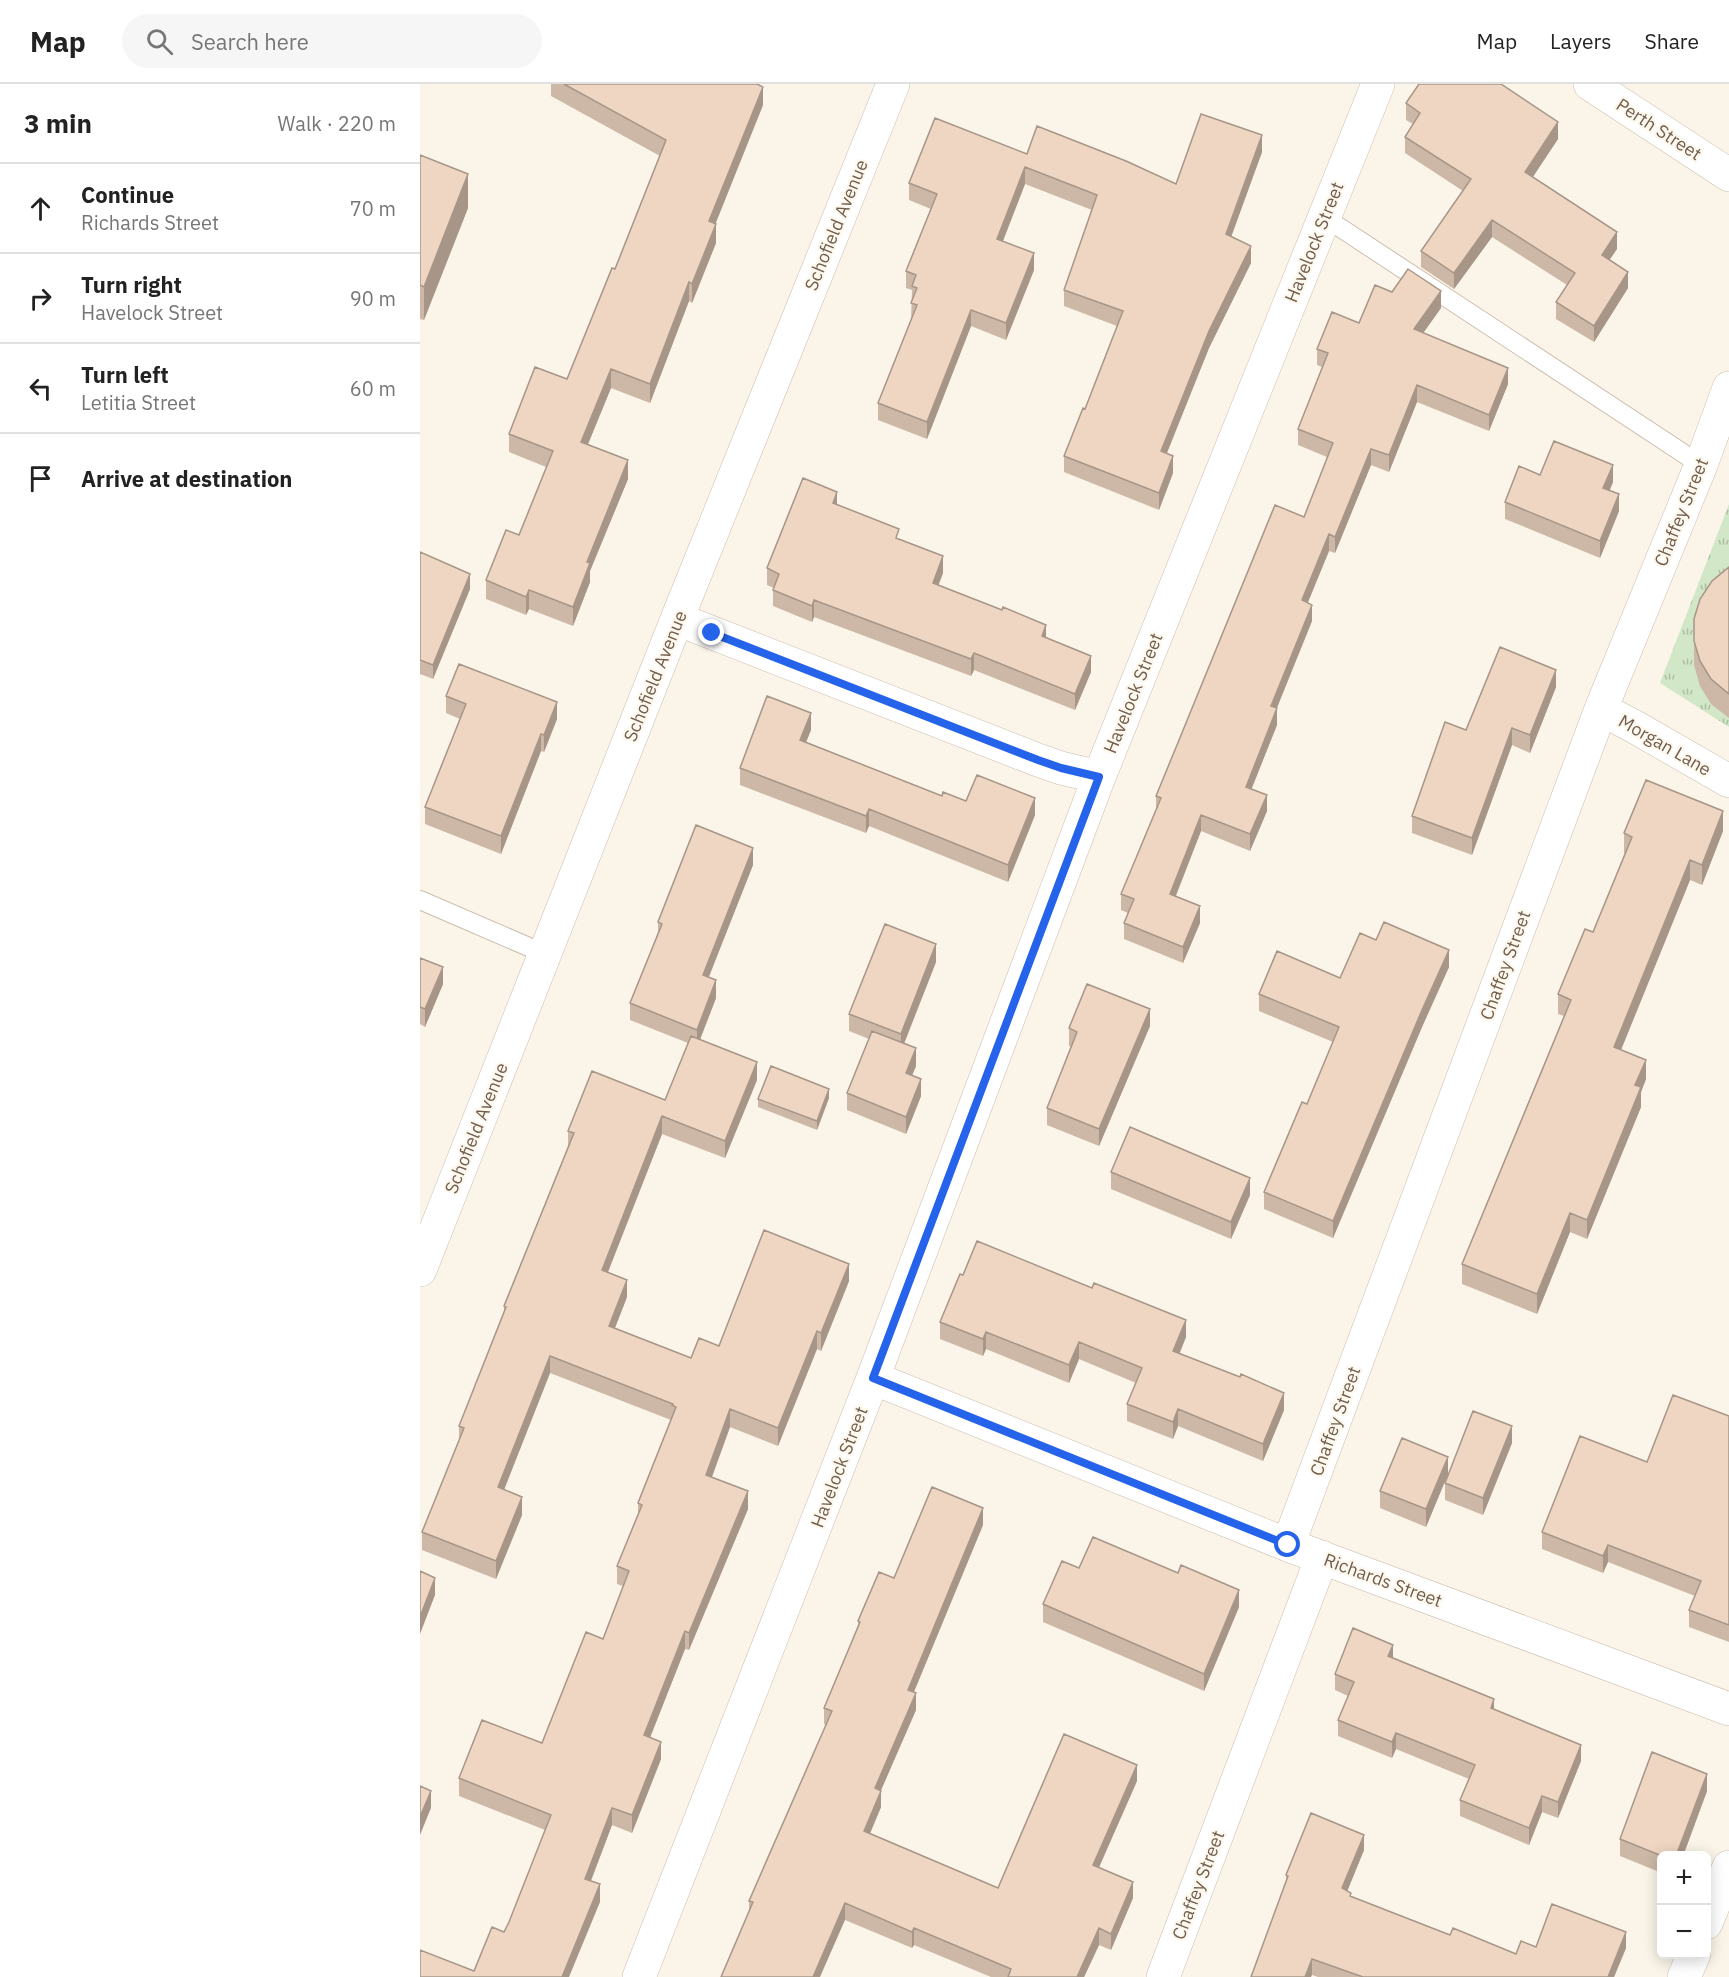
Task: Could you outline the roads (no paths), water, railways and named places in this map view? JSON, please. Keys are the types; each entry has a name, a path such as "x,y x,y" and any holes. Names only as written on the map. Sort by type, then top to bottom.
{"street":[{"name":"Schofield Avenue","path":"420,1270 893,84"},
{"name":"Havelock Street","path":"639,1977 873,1378 1099,777 1378,84"},
{"name":"Perth Street","path":"1590,84 1729,175"},
{"name":"Chaffey Street","path":"1288,1545 1601,709 1701,465 1729,388"},
{"path":"678,619 1038,760 1099,777"},
{"name":"Morgan Lane","path":"1601,709 1729,782"},
{"name":"Richards Street","path":"873,1378 1288,1545 1729,1709"},
{"name":"Chaffey Street","path":"1163,1977 1322,1557"},
{"path":"1711,1913 1729,1867"},
{"path":"1684,1977 1692,1959"}],"lane":[{"path":"1324,217 1701,465"},
{"path":"420,900 545,954"}]}
